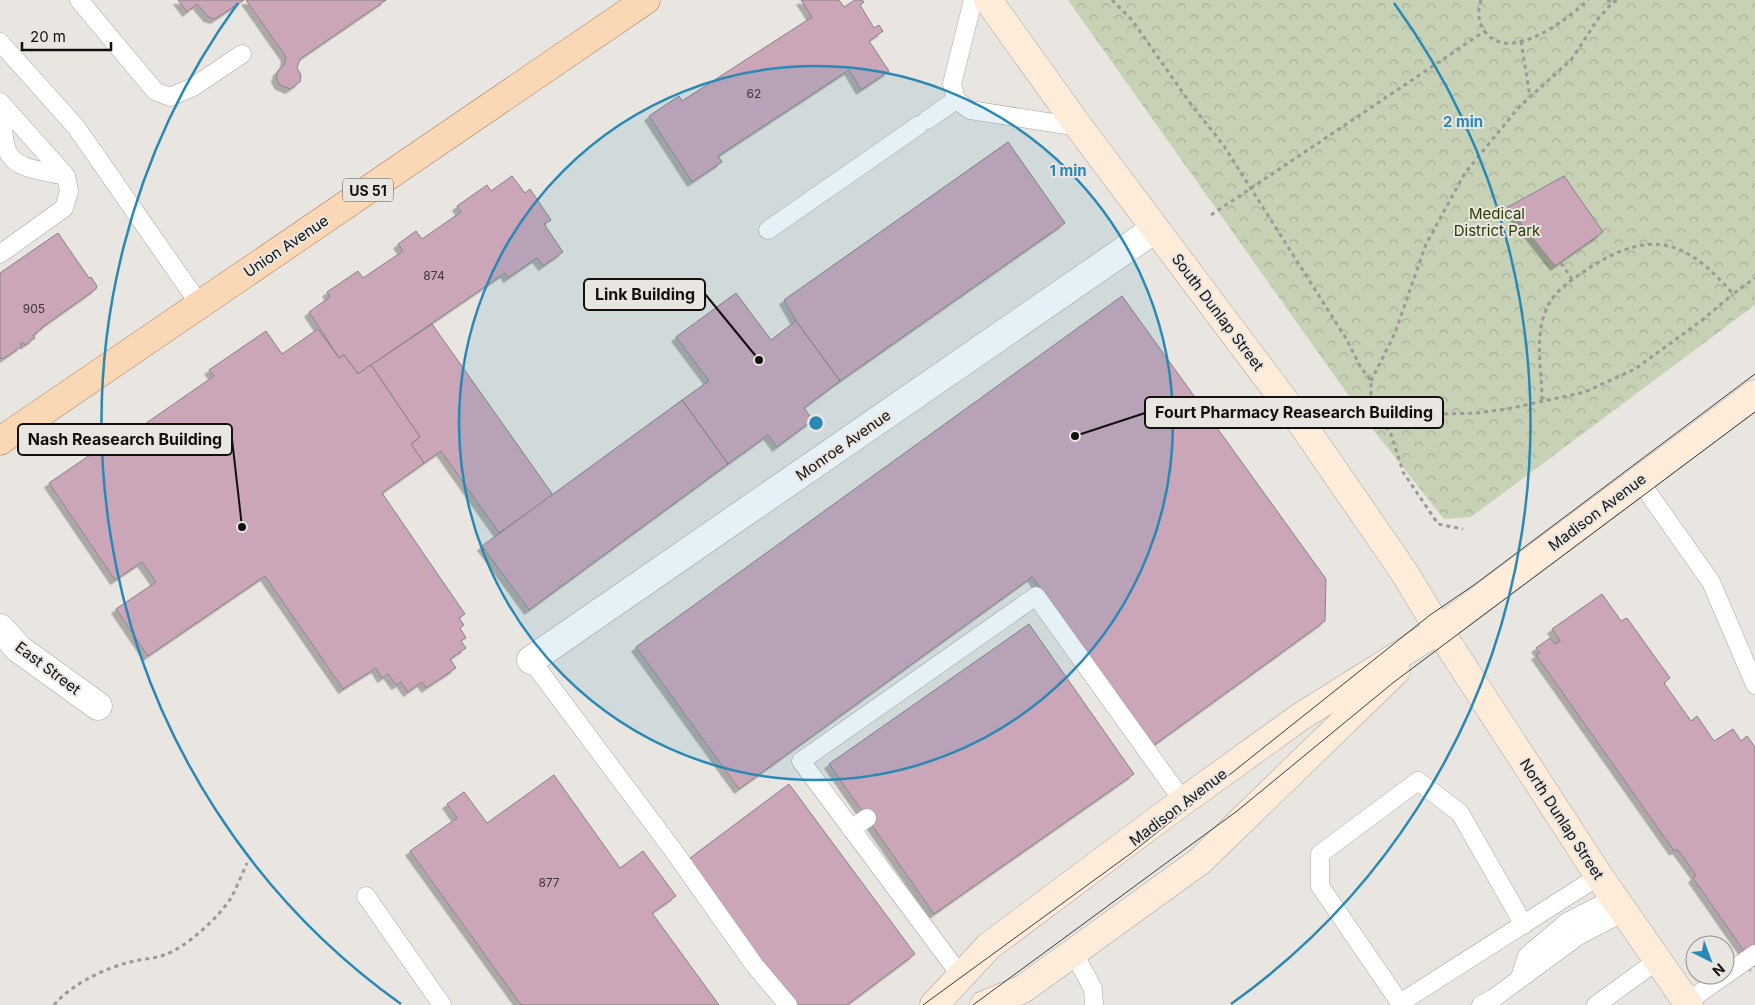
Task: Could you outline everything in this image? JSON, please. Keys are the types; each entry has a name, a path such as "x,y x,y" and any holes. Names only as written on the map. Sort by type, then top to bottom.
{"main road":[{"name":"Union Avenue","path":"0,441 646,0"}],"street":[{"name":"South Dunlap Street","path":"988,0 1079,127 1302,424 1404,572 1439,630"},
{"name":"Monroe Avenue","path":"531,660 1155,229"},
{"name":"Madison Avenue","path":"934,1005 989,946 1183,801 1300,717 1439,630 1755,394"},
{"name":"East Street","path":"0,628 19,649 98,706"},
{"name":"Madison Avenue","path":"984,1005 1023,989 1200,861 1439,630"},
{"name":"North Dunlap Street","path":"1439,630 1612,895 1688,1004"}],"lane":[{"path":"79,0 155,91 170,97 194,87 242,54"},
{"path":"973,0 952,84 956,100 970,110 1079,127"},
{"path":"0,42 76,128 200,305"},
{"path":"768,230 956,100"},
{"path":"0,254 64,208 69,191 66,176 2,104"},
{"path":"2,104 2,135 6,149 14,161 25,169 66,176"},
{"path":"1639,480 1711,582 1755,685"},
{"path":"962,976 801,761 1036,596 1183,801"},
{"path":"531,660 673,850 755,966 788,1005"},
{"path":"1524,925 1460,814 1418,782 1320,854 1320,886 1400,1004 1486,947 1524,925 1612,895"},
{"path":"851,829 867,818"},
{"path":"1481,1005 1578,936 1612,895"},
{"path":"366,896 442,1005"},
{"path":"1074,953 1093,989 1094,1005"},
{"path":"1688,1004 1755,954"},
{"path":"1596,1005 1658,960"}],"path":[{"path":"1112,0 1132,20 1190,103 1224,146 1371,381"},
{"path":"1480,0 1478,18 1484,31 1497,41 1506,44 1521,41 1561,22 1588,0"},
{"path":"1607,0 1614,2"},
{"path":"1463,529 1438,524 1403,472 1390,434 1371,405 1371,381 1395,333 1426,244 1442,212 1465,174 1519,107 1571,60 1598,19 1614,2 1620,0"},
{"path":"1211,215 1484,31"},
{"path":"1521,41 1530,97"},
{"path":"1542,400 1541,327 1546,308 1559,290 1572,279 1625,248 1645,244 1664,245 1680,249 1696,258 1712,271 1733,294"},
{"path":"1562,264 1572,279"},
{"path":"1341,401 1442,414 1478,413 1512,408 1585,392 1634,369 1701,321 1755,278"},
{"path":"54,1005 61,997 84,981 129,962 164,955 178,949 220,911 231,898 247,863"}],"green space":[{"name":"Medical District Park","path":"1068,0 1755,0 1755,305 1471,517 1444,519 1371,427"}],"building":[{"path":"178,0 244,0 215,19 208,17 197,4 187,12"},
{"path":"246,0 386,0 300,59 297,68 301,75 300,82 290,89 280,85 276,78 278,71 284,65 286,57"},
{"path":"801,0 839,0 844,7 855,0 862,0 864,2 860,5 874,28 879,25 883,31 869,41 889,71 861,90 849,70 718,156 722,162 692,182 649,116 679,96 682,101 812,17"},
{"path":"1008,142 1065,223 840,381 796,321 784,300"},
{"path":"512,176 525,193 530,189 551,220 544,224 563,252 543,266 537,258 508,278 505,273 358,374 344,355 339,358 309,312 330,297 327,292 358,271 363,278 403,251 398,244 416,231 422,239 461,212 457,206 487,185 491,191"},
{"path":"1564,176 1603,232 1555,266 1508,207"},
{"path":"58,233 89,278 91,277 97,286 96,289 41,328 33,335 35,338 25,345 23,342 20,344 22,346 3,359 0,358 0,273"},
{"path":"736,293 771,340 796,321 840,381 804,408 813,420 777,447 768,435 728,464 682,400 709,381 676,337"},
{"path":"1122,296 1326,579 1325,621 1154,745 1032,577 739,789 636,647"},
{"path":"432,324 553,495 499,533 441,451 424,463 411,444 420,437 371,365"},
{"path":"318,329 339,358 344,355 358,374 371,365 420,437 411,444 424,463 382,493 465,614 459,618 464,625 460,628 466,638 461,641 466,648 450,659 456,668 426,688 422,682 408,692 401,682 396,685 388,674 382,678 376,668 343,689 265,576 148,656 116,609 156,582 142,562 115,580 49,483 103,446 106,451 214,376 209,370 266,331 282,354"},
{"path":"682,400 728,464 529,610 482,546"},
{"path":"1602,594 1621,621 1627,618 1670,678 1664,683 1691,721 1697,716 1714,741 1733,729 1741,741 1747,736 1755,747 1755,967 1735,938 1735,935 1733,935 1693,878 1696,875 1677,849 1674,851 1536,655 1540,653 1536,648 1550,638 1555,644 1560,641 1552,629"},
{"path":"1029,624 1134,774 934,914 829,764"},
{"path":"554,775 620,868 643,851 676,896 652,913 719,1005 521,1005 410,851 457,818 447,804 464,792 487,823"},
{"path":"789,784 915,954 847,1005 793,1005 686,861"}],"tram line":[{"path":"923,1005 1130,854 1430,615 1474,585 1755,374"},
{"path":"973,1005 1237,811 1394,682 1755,412"}],"place":[{"name":"Link Building","path":"759,360"},
{"name":"Fourt Pharmacy Reasearch Building","path":"1075,436"},
{"name":"Nash Reasearch Building","path":"242,527"}]}
